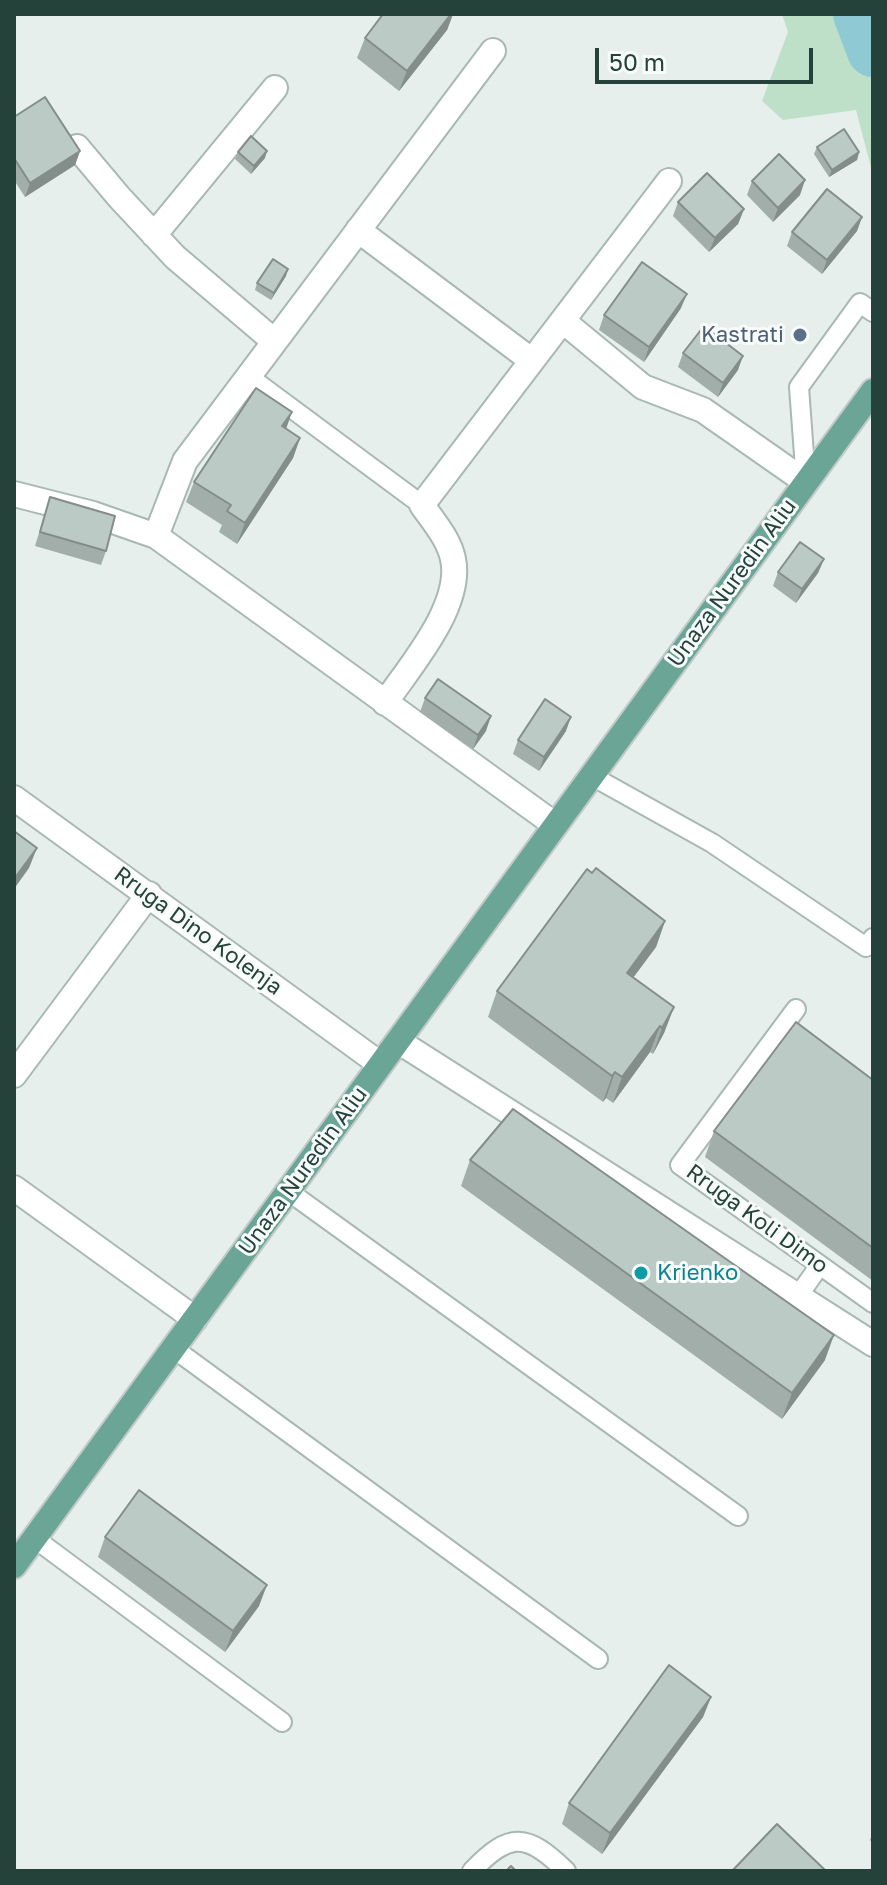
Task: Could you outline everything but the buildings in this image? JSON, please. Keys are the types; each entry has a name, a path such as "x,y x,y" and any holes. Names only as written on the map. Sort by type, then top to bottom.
{"main road":[{"name":"Unaza Nuredin Aliu","path":"14,1566 873,391"}],"street":[{"path":"156,536 185,461 493,51"},
{"path":"154,235 275,88"},
{"path":"77,147 175,257 274,341"},
{"path":"385,703 435,629 448,604 456,576 453,555 422,505 669,181"},
{"path":"358,230 531,360"},
{"path":"563,321 643,387 703,410 806,482"},
{"path":"14,494 93,514 156,536 554,824"},
{"name":"Rruga Dino Kolenja","path":"14,798 380,1064"},
{"path":"14,1075 149,894"},
{"name":"Rruga Koli Dimo","path":"398,1041 873,1344"},
{"path":"14,1188 195,1319"}],"lane":[{"path":"806,482 799,387 860,303 873,312"},
{"path":"248,376 422,505"},
{"path":"590,775 712,843 866,947 873,938"},
{"name":"Rruga Koli Dimo","path":"796,1009 680,1165 873,1303"},
{"path":"288,1191 738,1516"},
{"path":"798,1296 820,1265"},
{"path":"173,1348 598,1659"},
{"path":"34,1538 282,1722"},
{"path":"472,1871 501,1845 517,1840 536,1846 566,1871"}],"green space":[{"path":"782,14 873,14 873,175 856,110 783,120 762,101 788,32"}],"waterway":[{"path":"859,14 873,51"}],"place":[{"name":"Kastrati","path":"800,335"},
{"name":"Krienko","path":"641,1273"}]}
